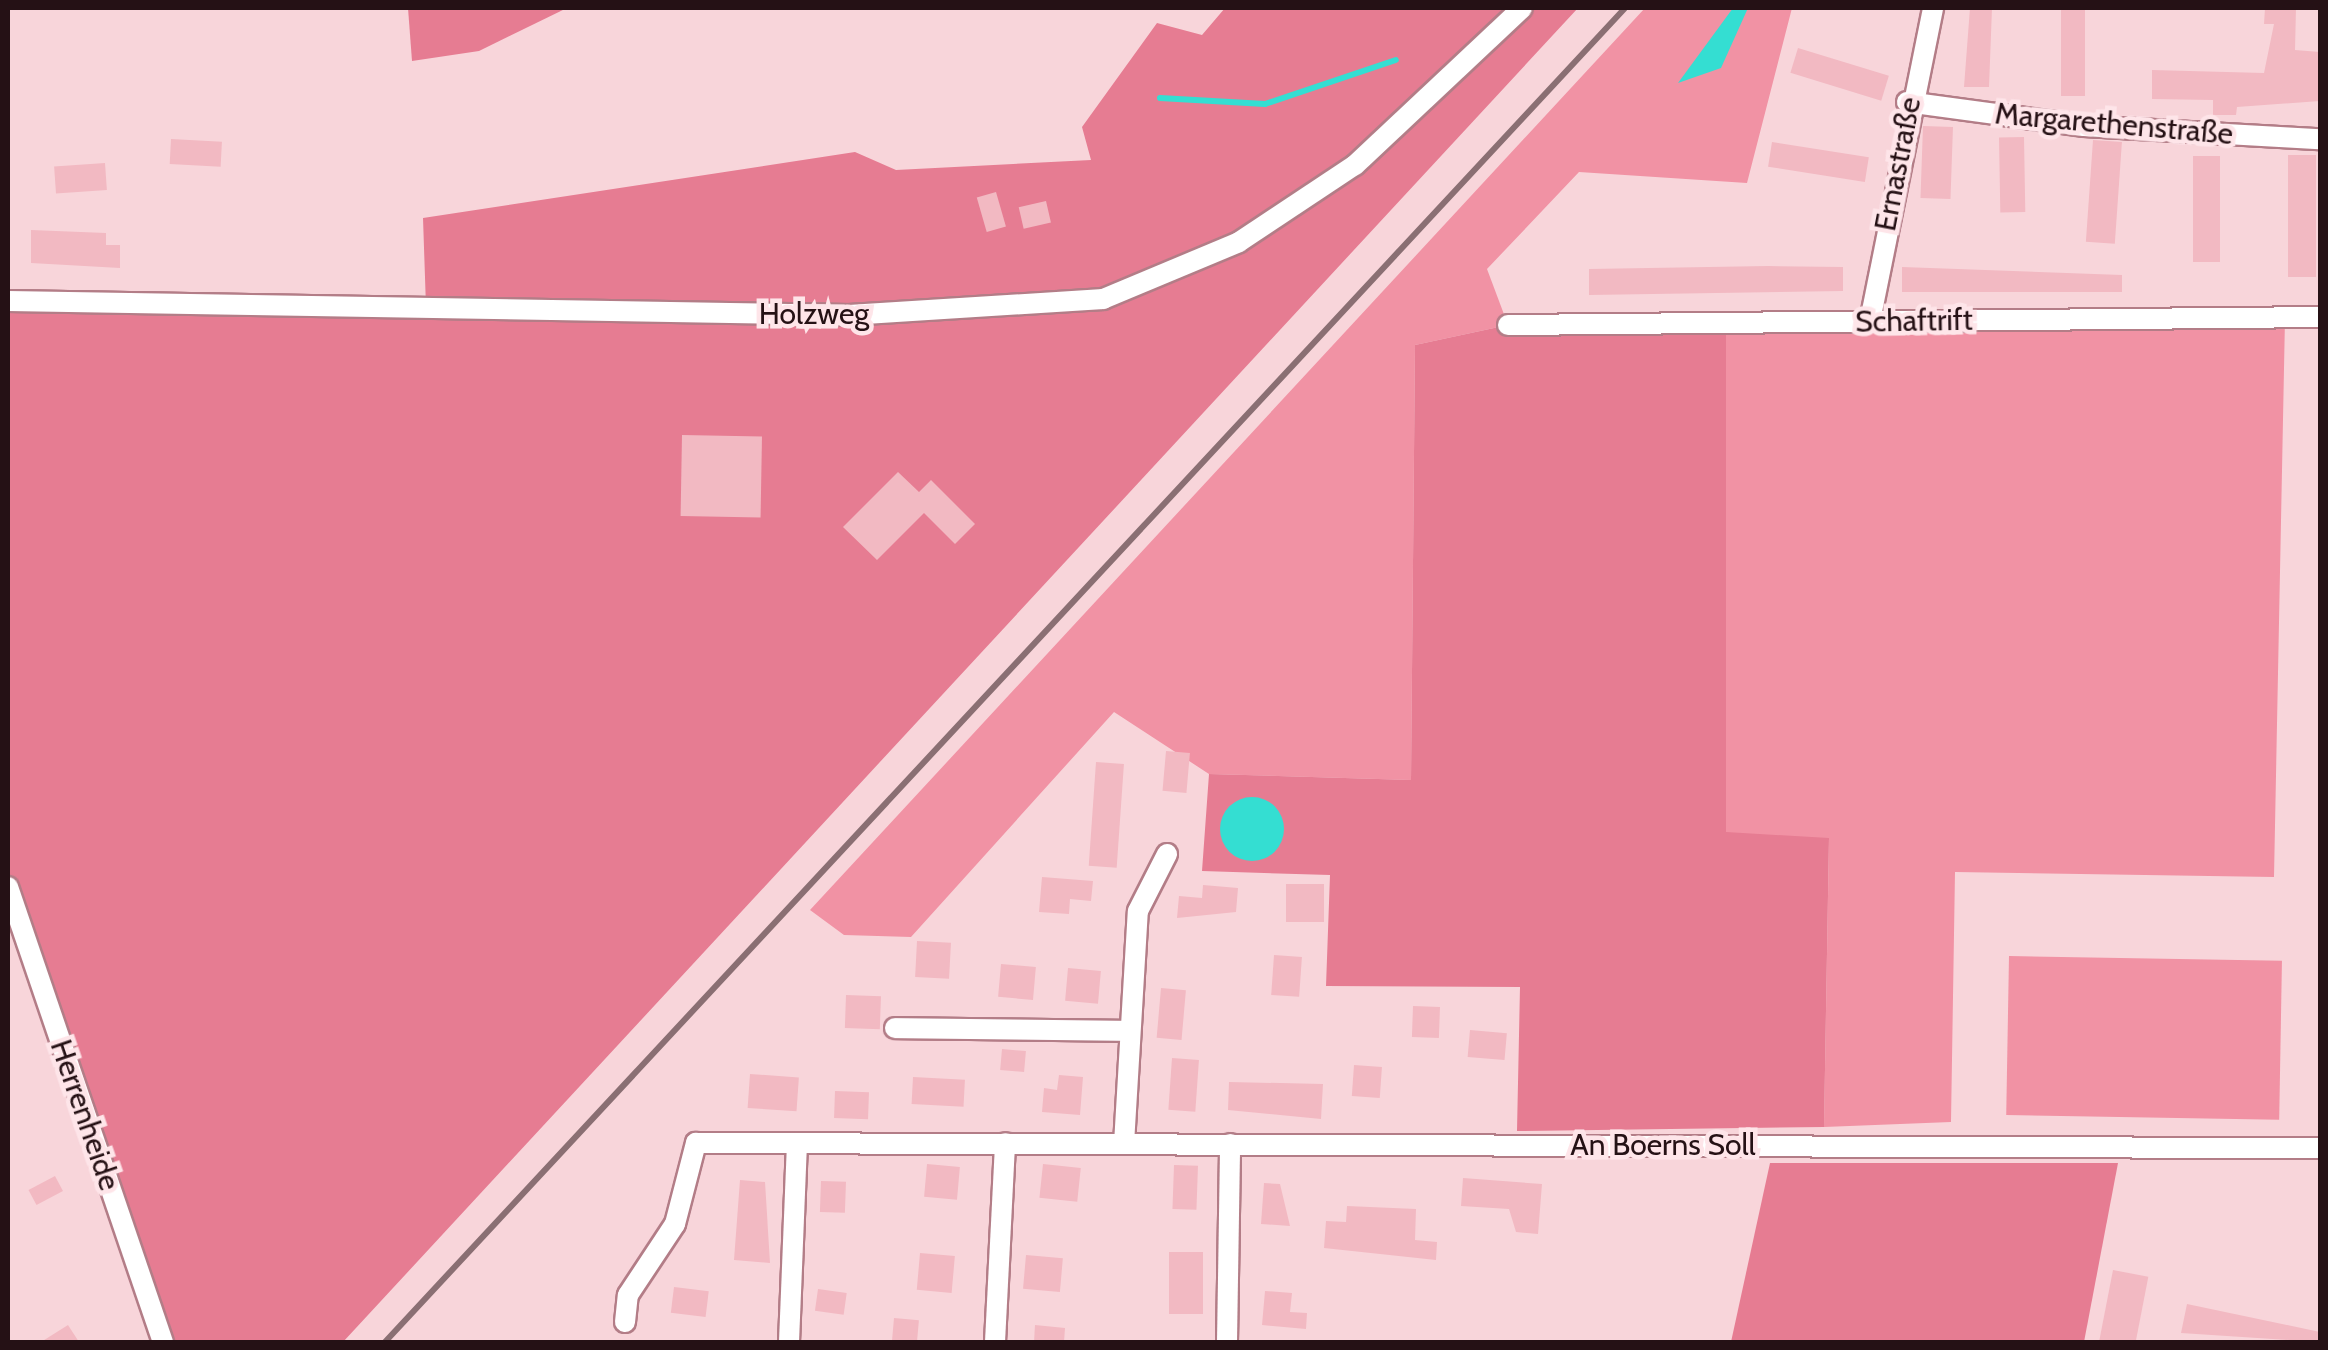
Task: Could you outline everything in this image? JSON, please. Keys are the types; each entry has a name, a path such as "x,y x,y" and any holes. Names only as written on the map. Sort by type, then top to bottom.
{"street":[{"name":"Holzweg","path":"8,301 850,315 1104,298 1239,242 1355,165 1522,8"},
{"name":"Ernastraße","path":"1870,321 1908,102 1933,8"},
{"name":"Margarethenstraße","path":"1908,102 2084,126 2320,140"},
{"name":"Schaftrift","path":"1508,324 2320,317"},
{"path":"1124,1144 1138,911 1168,854"},
{"name":"Herrenheide","path":"8,887 163,1342"},
{"path":"896,1028 1128,1031"},
{"name":"An Boerns Soll","path":"624,1322 628,1295 675,1224 696,1143 2320,1148"},
{"path":"789,1342 797,1143"},
{"path":"995,1342 1005,1143"},
{"path":"1227,1342 1230,1144"}],"shaded area":[{"path":"408,8 567,8 479,51 412,61"},
{"path":"1225,8 1578,8 343,1342 163,1342 8,887 8,301 426,307 423,218 855,152 896,170 1091,160 1082,127 1157,23 1202,35"},
{"path":"1645,8 1792,8 1747,183 1579,172 1487,269 1508,325 1415,345 1411,780 1209,774 1114,712 911,937 844,935 810,910"},
{"path":"2285,318 2274,877 1955,872 1951,1122 1824,1127 1829,839 1726,833 1726,323"},
{"path":"1726,323 1726,832 1829,838 1824,1127 1517,1131 1520,987 1326,986 1330,875 1202,871 1209,774 1411,780 1415,345 1508,325"},
{"path":"2009,956 2282,961 2279,1120 2006,1115"},
{"path":"1770,1163 2118,1163 2084,1342 1731,1342"}],"water":[{"path":"1733,8 1748,8 1721,68 1678,83"},
{"path":"1252,797 1275,806 1284,829 1275,852 1252,861 1229,852 1220,829 1229,806"}],"building":[{"path":"1970,8 1992,8 1989,87 1964,87"},
{"path":"2061,8 2085,8 2085,96 2061,96"},
{"path":"2265,8 2296,8 2295,50 2320,52 2320,101 2237,107 2236,115 2213,115 2213,100 2152,99 2152,70 2264,73 2274,24 2264,24"},
{"path":"1798,48 1889,76 1881,101 1790,73"},
{"path":"1923,126 1953,127 1950,199 1920,198"},
{"path":"1999,137 2024,137 2025,212 2000,212"},
{"path":"171,139 222,142 221,167 170,164"},
{"path":"2093,140 2122,142 2115,244 2086,242"},
{"path":"1772,142 1869,157 1865,182 1768,167"},
{"path":"2288,155 2316,155 2316,277 2288,277"},
{"path":"2193,156 2220,156 2220,262 2193,262"},
{"path":"105,163 107,190 56,193 54,167"},
{"path":"996,192 1006,227 987,232 977,198"},
{"path":"1046,201 1051,222 1024,229 1019,207"},
{"path":"31,230 106,233 106,245 120,245 120,268 31,263"},
{"path":"1843,267 1843,291 1589,295 1589,269"},
{"path":"1902,267 2122,275 2122,292 1902,292"},
{"path":"682,435 762,436 761,517 681,516"},
{"path":"898,472 919,492 931,480 975,524 955,544 924,513 877,560 843,527"},
{"path":"1166,751 1190,753 1186,793 1163,791"},
{"path":"1096,762 1124,764 1117,868 1089,866"},
{"path":"1042,877 1093,881 1091,901 1070,899 1069,914 1039,912"},
{"path":"1286,884 1324,884 1324,922 1286,922"},
{"path":"1203,885 1238,888 1236,912 1177,918 1179,896 1202,898"},
{"path":"917,941 951,943 949,979 915,977"},
{"path":"1274,955 1302,957 1299,997 1271,995"},
{"path":"1001,964 1036,967 1033,1000 998,997"},
{"path":"1068,968 1101,971 1098,1004 1065,1001"},
{"path":"1161,988 1186,990 1182,1040 1157,1038"},
{"path":"846,995 881,996 880,1029 845,1028"},
{"path":"1413,1006 1440,1007 1439,1038 1412,1037"},
{"path":"1470,1030 1507,1033 1505,1060 1468,1057"},
{"path":"1002,1049 1026,1051 1024,1072 1000,1070"},
{"path":"1172,1058 1199,1060 1195,1112 1168,1110"},
{"path":"1354,1065 1382,1067 1380,1098 1352,1096"},
{"path":"750,1074 799,1077 797,1111 748,1108"},
{"path":"1059,1075 1083,1077 1080,1115 1042,1112 1044,1088 1057,1090"},
{"path":"913,1077 965,1080 964,1107 912,1104"},
{"path":"1229,1082 1323,1084 1321,1119 1228,1110"},
{"path":"835,1091 869,1092 868,1119 834,1118"},
{"path":"927,1164 960,1167 957,1200 924,1197"},
{"path":"1043,1164 1081,1168 1077,1202 1039,1198"},
{"path":"1174,1165 1198,1166 1196,1210 1172,1209"},
{"path":"55,1176 63,1191 36,1205 29,1190"},
{"path":"1463,1178 1542,1184 1538,1234 1516,1232 1509,1209 1461,1206"},
{"path":"740,1180 765,1182 770,1263 734,1260"},
{"path":"821,1181 846,1182 845,1213 820,1212"},
{"path":"1264,1183 1280,1184 1290,1226 1261,1224"},
{"path":"1347,1206 1416,1209 1415,1240 1437,1242 1436,1260 1324,1248 1326,1221 1346,1222"},
{"path":"1169,1252 1203,1252 1203,1314 1169,1314"},
{"path":"920,1253 955,1256 952,1293 917,1290"},
{"path":"1026,1255 1063,1258 1060,1292 1023,1289"},
{"path":"2113,1270 2148,1277 2136,1342 2099,1342"},
{"path":"674,1287 709,1291 706,1317 671,1313"},
{"path":"818,1289 847,1293 844,1315 815,1311"},
{"path":"1265,1291 1292,1293 1290,1312 1307,1313 1306,1329 1262,1325"},
{"path":"2187,1304 2320,1332 2320,1342 2181,1333"},
{"path":"894,1318 919,1320 917,1342 892,1342"},
{"path":"68,1325 79,1342 41,1342"},
{"path":"1035,1325 1065,1328 1064,1342 1034,1342"}],"waterway":[{"path":"1160,98 1265,104 1396,60"}],"railway":[{"path":"385,1342 1625,8"}]}
